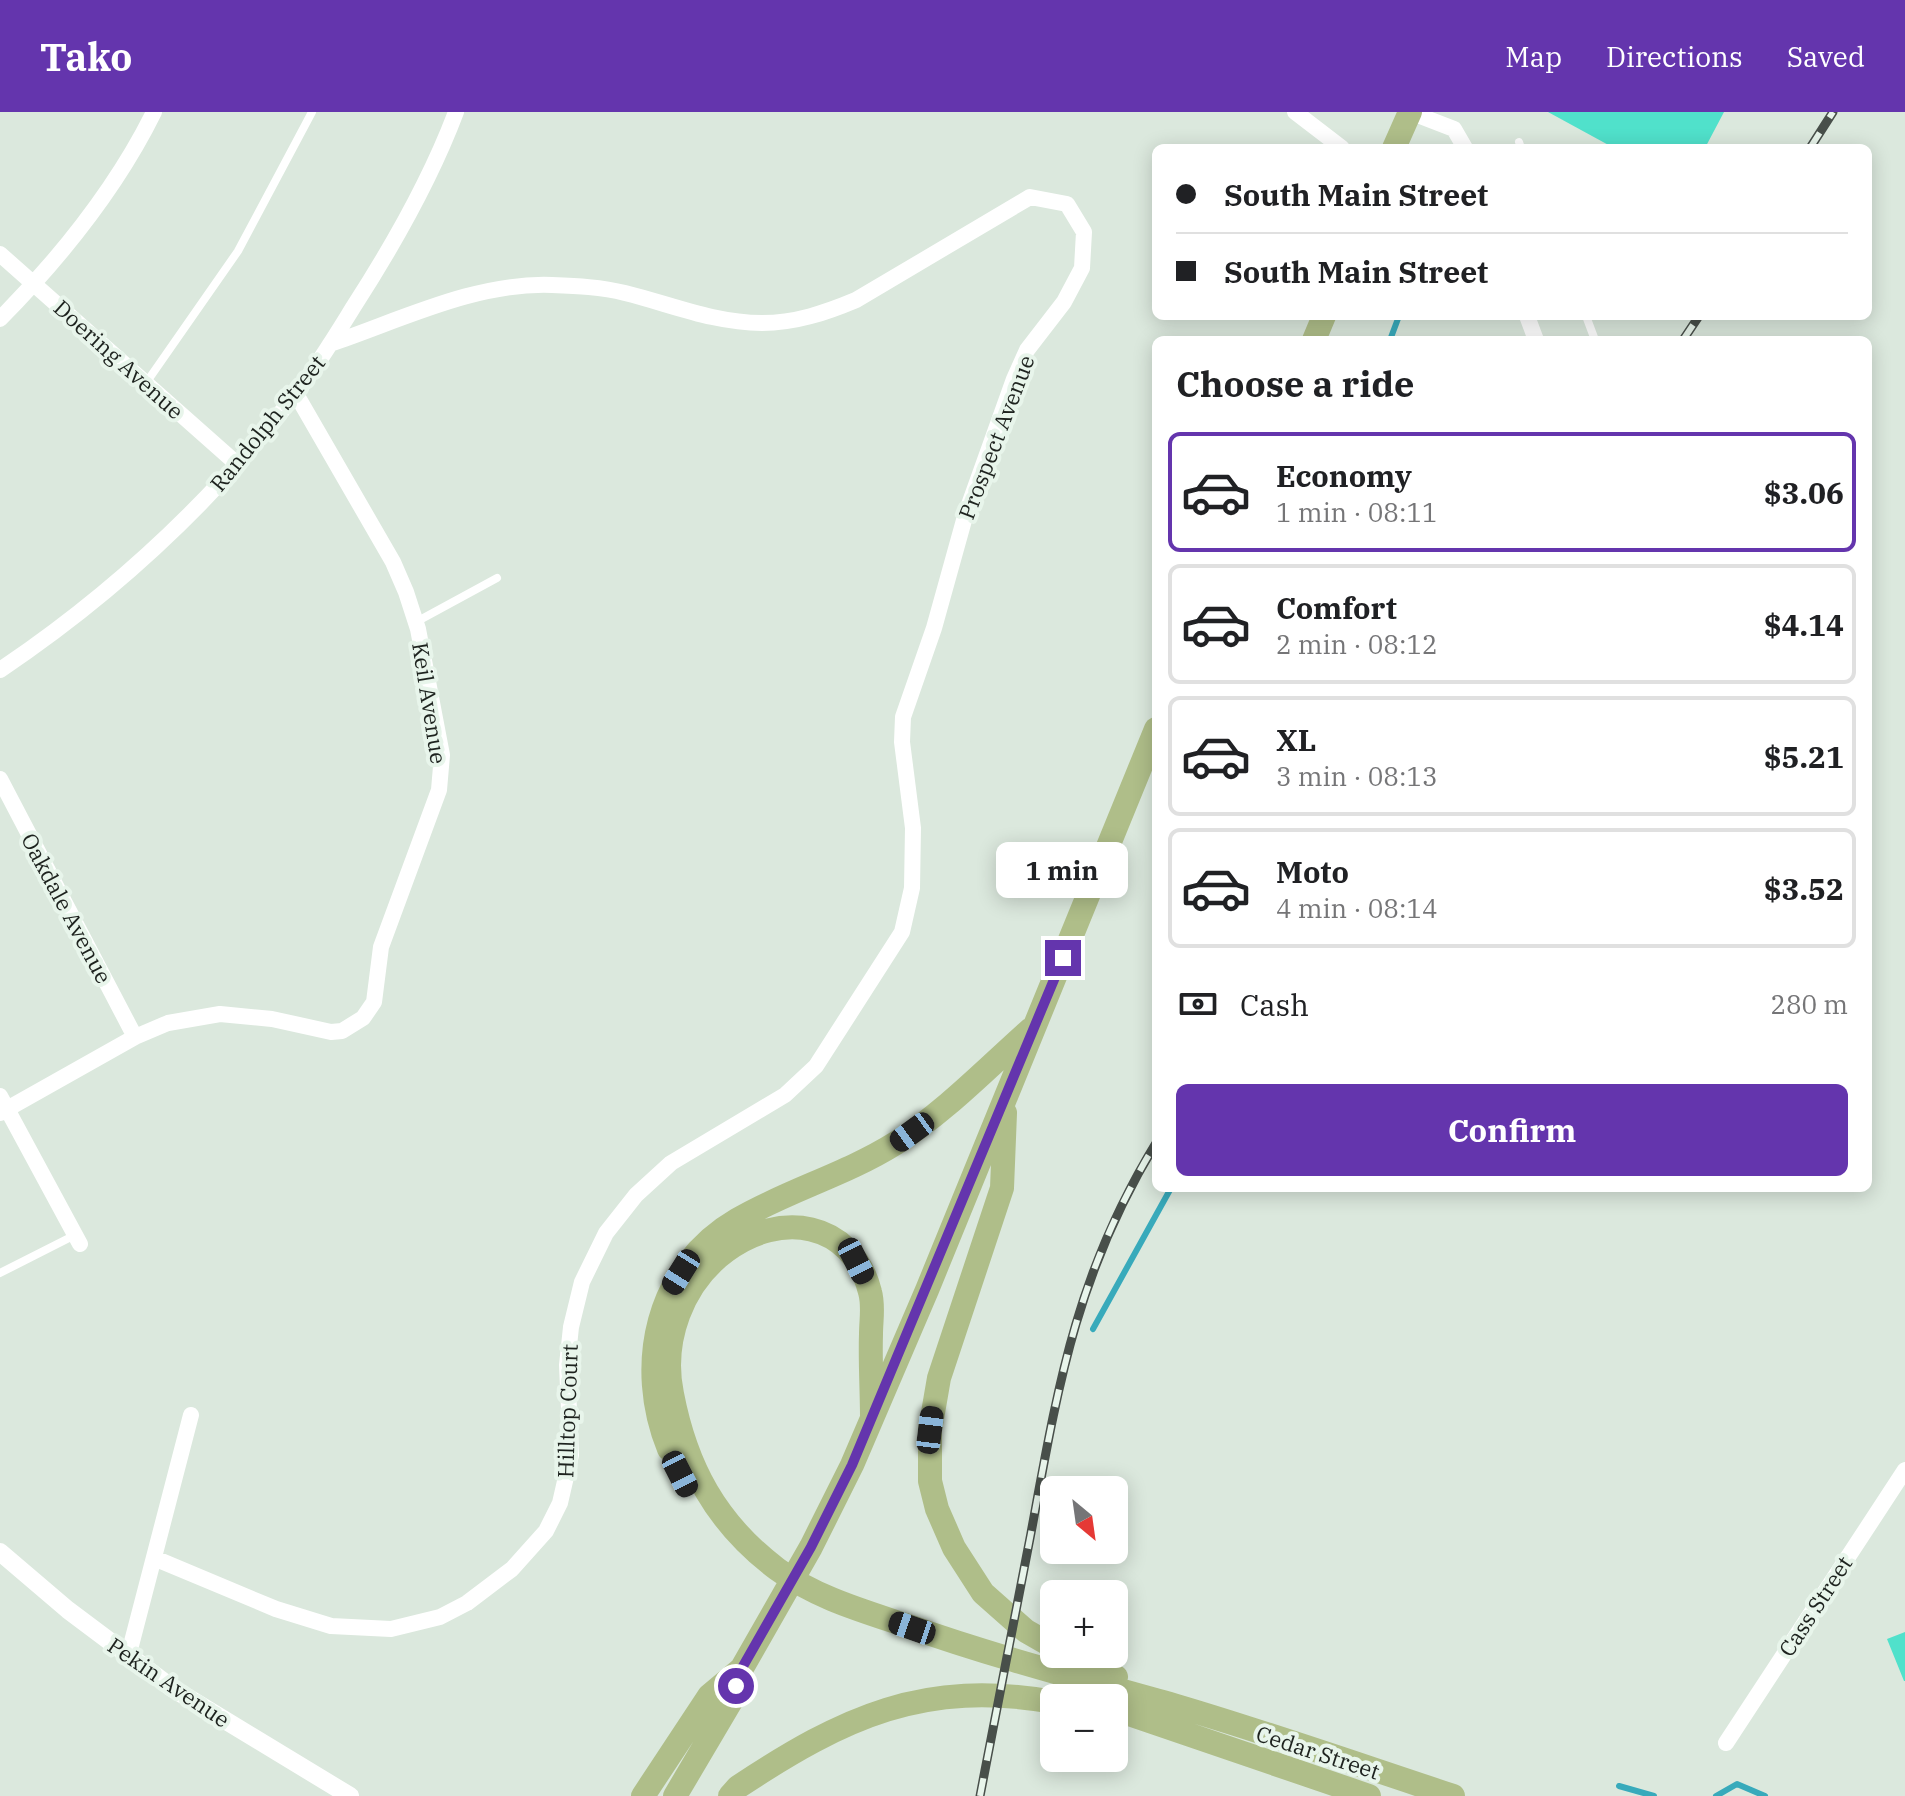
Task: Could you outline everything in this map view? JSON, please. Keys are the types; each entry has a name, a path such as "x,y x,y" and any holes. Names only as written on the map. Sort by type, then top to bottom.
{"main road":[{"path":"1396,144 1410,112"},
{"path":"675,1796 730,1703 742,1668 811,1547 872,1418 1152,739"},
{"path":"1035,1025 954,1098 898,1142 853,1168 760,1207 723,1229 691,1259 671,1288 660,1315 653,1372 657,1410 680,1474 705,1517 730,1537 765,1580 803,1603 842,1612 1178,1719"},
{"path":"1006,1097 1002,1188 939,1378 930,1430 930,1481 937,1509 960,1560 999,1609 1040,1637"},
{"path":"730,1537 685,1450 670,1382 671,1339 680,1310 695,1282 720,1255 754,1233 786,1226 819,1231 850,1253 870,1293 872,1418"},
{"path":"933,1642 1046,1684"},
{"path":"643,1796 709,1696 742,1668"},
{"path":"1089,1668 1178,1719"},
{"path":"730,1796 758,1774 829,1732 878,1711 932,1698 993,1694 1040,1700"},
{"path":"1128,1714 1178,1719"},
{"name":"Cedar Street","path":"1178,1719 1369,1796"},
{"name":"Cedar Street","path":"1178,1719 1453,1796"}],"street":[{"path":"0,319 75,236 154,112"},
{"name":"Randolph Street","path":"0,670 59,629 138,563 237,464 296,394 397,238 456,112"},
{"path":"1295,112 1337,144"},
{"path":"1410,112 1454,129 1463,144"},
{"name":"Prospect Avenue","path":"330,344 484,292 517,286 583,286 612,290 729,321 761,323 798,320 856,300 1030,197 1067,204 1084,232 1084,257 1078,280 1027,350 1014,379 966,513 930,642 903,717 902,742 913,828 912,888 902,932 816,1066 785,1095 685,1153 653,1178 606,1233 582,1282"},
{"name":"Doering Avenue","path":"0,254 237,464"},
{"name":"Keil Avenue","path":"135,1037 184,1018 220,1014 272,1019 331,1032 356,1024 370,1011 374,1002 381,947 441,778 442,755 416,622 393,562 296,394"},
{"name":"Oakdale Avenue","path":"0,779 135,1037"},
{"path":"78,1239 2,1106 135,1037"},
{"name":"Hilltop Court","path":"154,1558 276,1609 331,1626 378,1630 408,1627 440,1617 467,1603 496,1582 536,1544 560,1503 571,1455 568,1352 582,1282"},
{"path":"128,1657 191,1415"},
{"name":"Cass Street","path":"1726,1743 1905,1470"},
{"name":"Pekin Avenue","path":"0,1552 128,1657 184,1696 350,1796"}],"lane":[{"path":"146,383 238,251 312,112"},
{"path":"416,622 497,578"},
{"path":"0,1273 78,1239"}],"building":[{"path":"1548,112 1724,112 1707,144 1607,144"},
{"path":"1905,1632 1905,1681 1904,1681 1887,1639"}],"waterway":[{"path":"1392,336 1398,320"},
{"path":"1093,1329 1169,1192"},
{"path":"1716,1796 1737,1784 1765,1796"},
{"path":"1619,1786 1654,1796"}],"railway":[{"path":"1813,144 1833,112"},
{"path":"1686,336 1696,320"},
{"path":"980,1796 1061,1380 1088,1285 1129,1191 1152,1150"}],"route":[{"path":"736,1686 742,1668 811,1547 852,1465 1063,958"}]}
